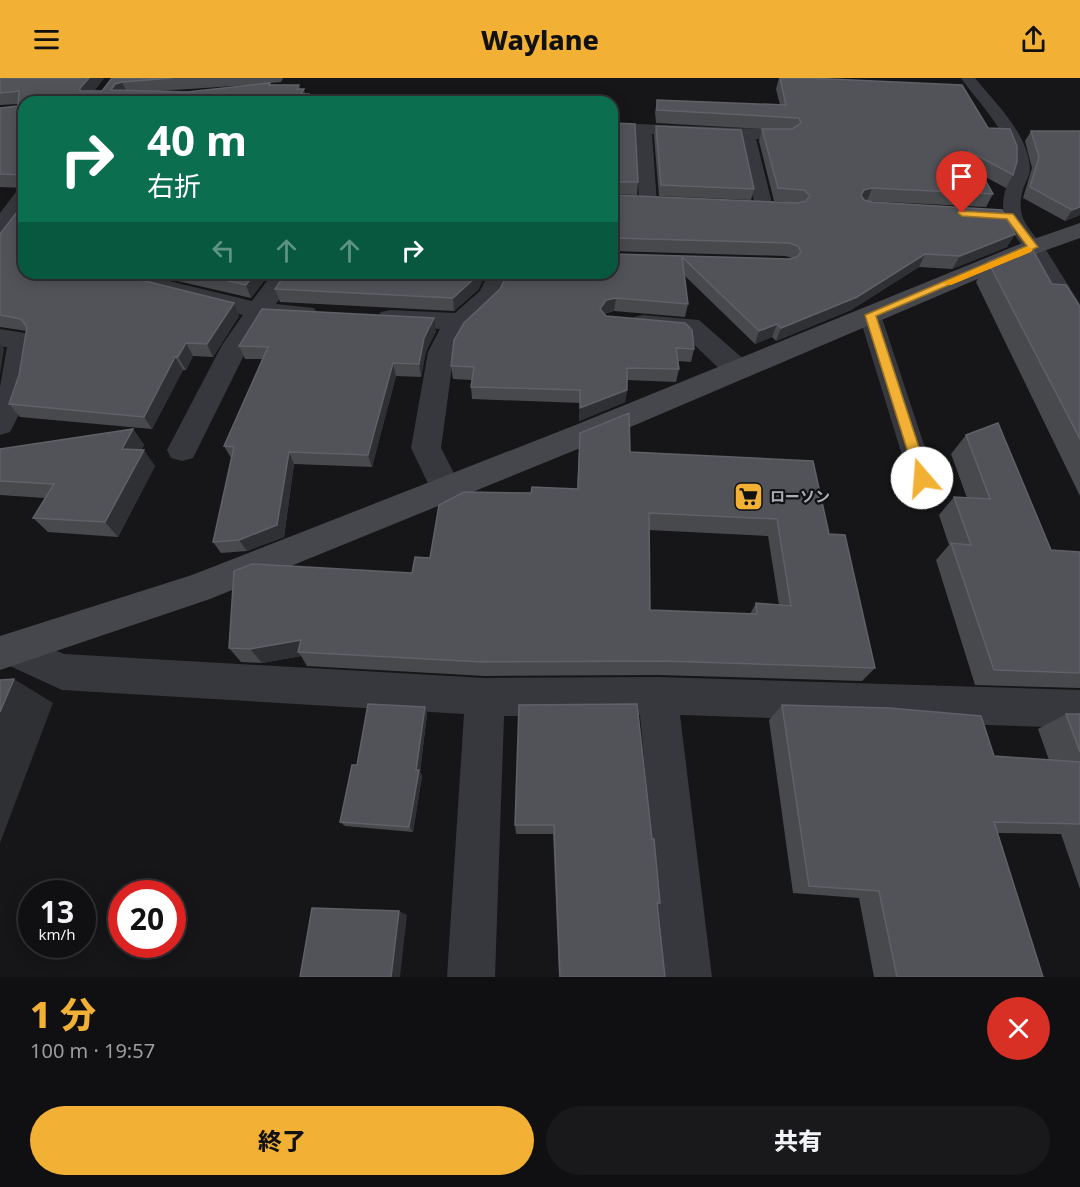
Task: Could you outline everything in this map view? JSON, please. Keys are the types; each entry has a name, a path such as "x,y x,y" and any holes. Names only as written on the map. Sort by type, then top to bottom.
{"street":[{"path":"0,228 18,205"},
{"path":"7,652 198,588 738,370 1033,247 1080,230"},
{"path":"1033,247 1080,329"},
{"path":"158,279 154,285 259,311 330,315"},
{"path":"182,450 235,345 281,279"},
{"path":"446,489 426,448 441,352 453,330 490,295 498,279"},
{"path":"366,317 461,322"},
{"path":"614,321 690,326 738,370"},
{"path":"0,338 22,340 15,385 0,424"},
{"path":"7,652 62,672 485,697 657,696 1080,709"},
{"path":"657,696 688,977"},
{"path":"471,977 485,697"}],"lane":[{"path":"968,78 1001,117 1014,140 1022,167 1004,216 1033,247"},
{"path":"618,128 787,135"},
{"path":"644,129 642,203 671,204"},
{"path":"747,133 764,207"},
{"path":"741,206 784,208"},
{"path":"870,315 922,478"}],"building":[{"path":"0,78 89,78 80,91 102,91 112,78 172,78 122,82 115,84 111,90 187,92 270,83 269,85 299,85 297,89 304,89 301,94 309,94 308,96 19,96 19,91 0,93"},
{"path":"780,78 962,85 988,128 1010,129 1017,146 1017,162 1013,175 969,151 993,194 872,188 864,190 861,195 864,200 872,202 1002,210 1015,234 960,256 925,254 857,297 781,328 777,324 759,331 682,257 688,304 616,298 606,300 600,309 606,316 685,323 692,330 694,349 676,348 679,369 627,368 627,390 580,408 580,390 471,387 474,367 451,366 454,340 464,323 500,289 505,279 618,279 618,254 789,259 797,257 801,252 798,246 789,243 618,238 618,195 798,203 806,201 810,196 804,190 778,188 762,129 792,129 801,123 799,118 657,110 657,100 786,105"},
{"path":"18,106 18,175 0,174 0,108"},
{"path":"618,123 635,124 638,182 618,182"},
{"path":"656,126 741,130 754,189 661,185"},
{"path":"1031,131 1080,131 1080,207 1072,210 1030,187 1039,157"},
{"path":"18,211 18,279 137,279 234,303 207,344 186,343 178,357 175,357 144,417 9,404 19,375 27,327 21,319 0,315 0,234"},
{"path":"1030,245 1052,284 1066,285 1080,307 1080,439 988,262"},
{"path":"220,279 250,279 246,285"},
{"path":"282,279 474,279 453,298 275,289"},
{"path":"262,309 434,318 424,338 419,364 393,363 368,455 289,452 277,525 239,540 213,542 234,447 224,446 268,347 239,346"},
{"path":"629,413 630,452 813,461 829,534 845,535 875,668 663,661 483,662 298,652 301,640 250,649 229,648 234,571 252,564 412,573 415,557 430,558 439,505 464,492 531,493 532,487 578,489 580,433","holes":["649,513 777,519 791,606 756,603 757,614 650,610"]},
{"path":"998,423 1051,550 1080,552 1080,673 994,670 951,543 971,545 954,497 990,499 966,435"},
{"path":"133,429 122,449 144,450 105,522 33,518 54,484 0,481 0,449"},
{"path":"14,679 0,712 0,680"},
{"path":"368,704 425,707 416,770 419,770 409,827 340,822 352,765 357,765"},
{"path":"637,704 652,839 654,839 660,903 657,903 665,977 560,977 554,825 515,825 519,705"},
{"path":"782,705 889,708 981,716 994,756 1080,762 1080,824 994,822 1043,977 897,977 879,891 809,886"},
{"path":"1066,714 1080,714 1080,752"},
{"path":"312,908 399,911 391,977 300,977"}],"slow traffic":[{"path":"948,283 1028,249"}],"place":[{"name":"ローソン","path":"749,496"}],"route":[{"path":"922,478 870,315 1033,247 1010,216 962,213"}]}
